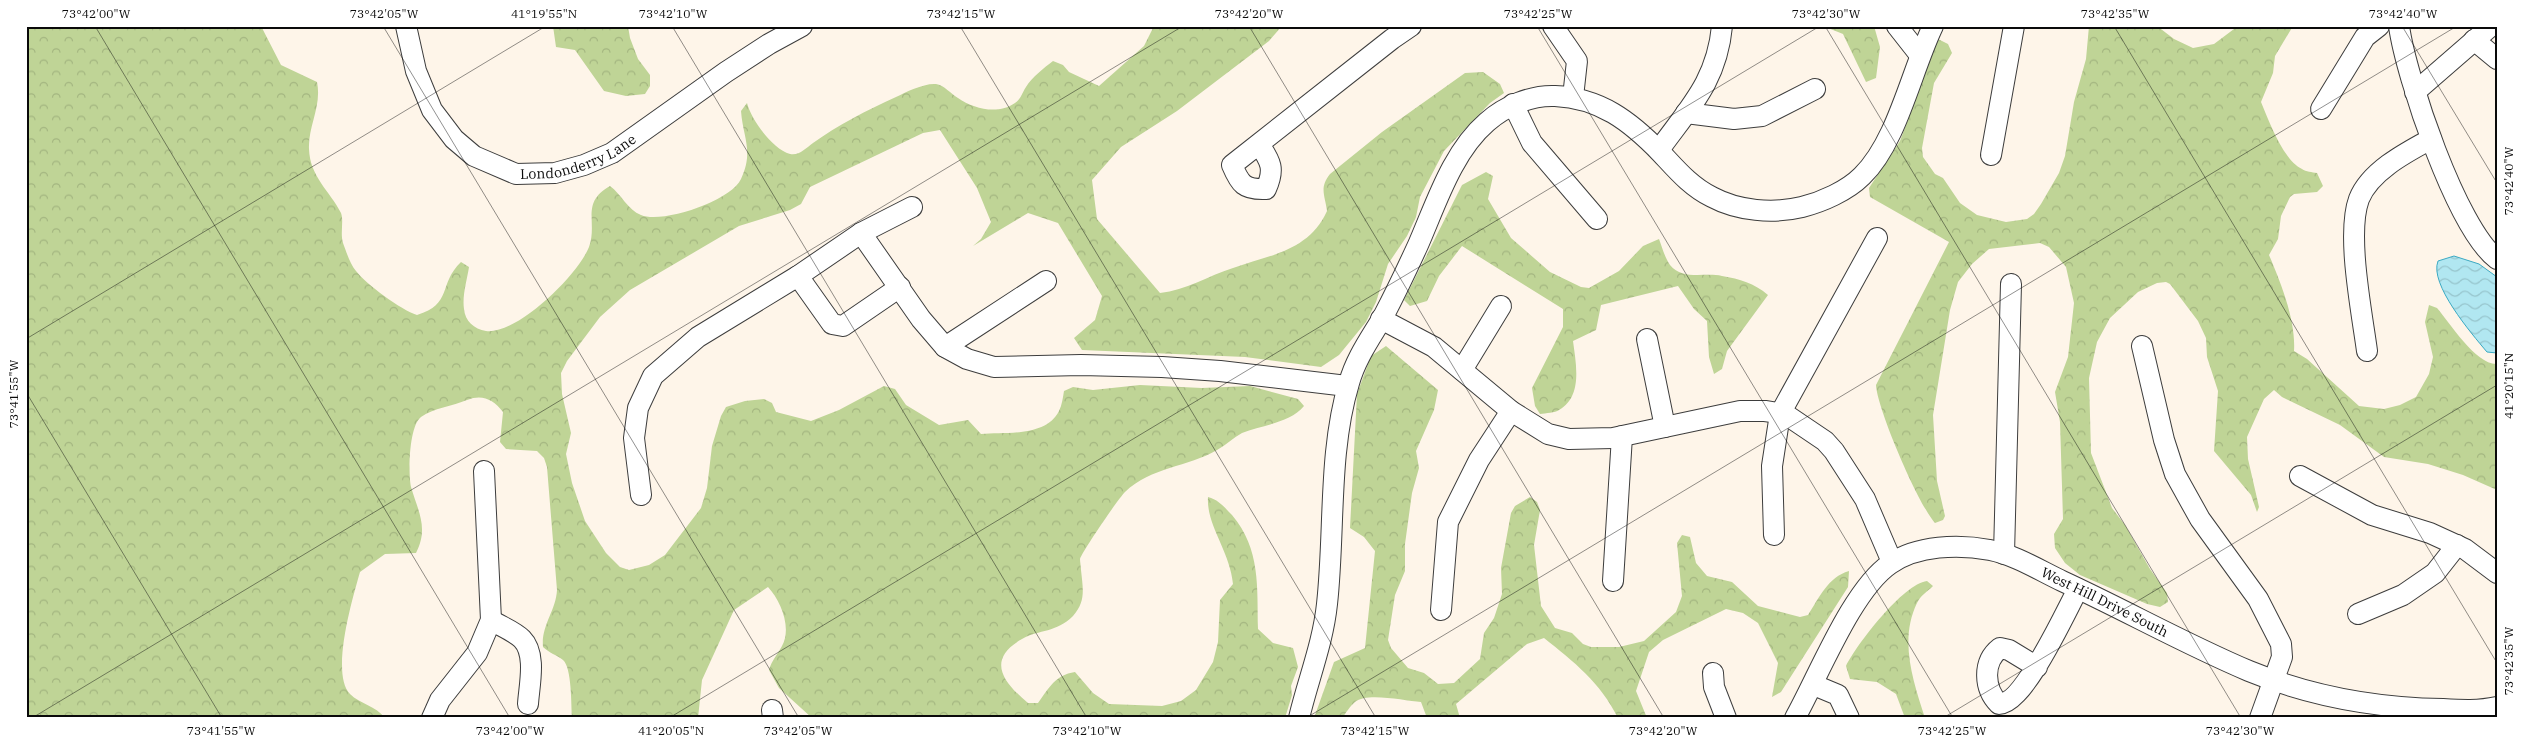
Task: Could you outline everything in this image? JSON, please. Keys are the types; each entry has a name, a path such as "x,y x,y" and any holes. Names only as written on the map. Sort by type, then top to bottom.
{"street":[{"name":"Londonderry Lane","path":"406,26 416,71 432,110 454,139 474,156 516,174 555,173 612,153 726,72 802,26"},
{"path":"1259,144 1411,26"},
{"path":"1553,26 1577,61 1573,97"},
{"path":"1658,150 1702,93 1720,50 1722,26"},
{"path":"1897,26 1919,54"},
{"path":"1299,718 1319,648 1327,606 1336,449 1348,386 1358,355 1381,320 1463,149 1486,122 1513,104 1548,96 1573,97 1594,102 1610,110 1658,150 1693,185 1712,197 1731,205 1760,210 1788,210 1812,204 1838,192 1861,178 1890,136 1919,54 1933,26"},
{"path":"1991,155 2014,26"},
{"path":"2321,109 2365,37 2379,26"},
{"path":"2399,26 2402,50 2415,92 2456,196 2477,236 2490,253 2497,258"},
{"path":"2415,92 2491,26"},
{"path":"2474,40 2497,60"},
{"path":"1686,113 1734,118 1762,116 1815,89"},
{"path":"1513,104 1532,143 1597,219"},
{"path":"2367,351 2354,241 2359,199 2373,178 2407,152 2432,139"},
{"path":"641,495 634,438 638,408 653,376 698,337 798,276 861,233 912,207"},
{"path":"861,233 921,319 945,347 966,359 994,366 1081,365 1220,371 1348,386"},
{"path":"1774,535 1772,466 1780,414 1877,238"},
{"path":"798,276 832,324 843,326 900,287"},
{"path":"945,347 1046,281"},
{"path":"2004,554 2011,284"},
{"path":"1462,370 1501,306"},
{"path":"1381,320 1434,347 1511,411 1548,434 1569,439 1622,436 1740,411 1765,411 1785,414 1826,441 1834,451 1865,499 1892,562"},
{"path":"1647,339 1665,427"},
{"path":"2142,346 2164,440 2175,474 2200,519 2258,599 2281,644 2282,657 2260,718"},
{"path":"1441,610 1448,522 1479,460 1511,411"},
{"path":"1613,581 1622,436"},
{"path":"432,718 440,700 477,653 491,620 484,471"},
{"path":"2300,476 2372,515 2430,533 2457,545 2497,573"},
{"path":"2358,614 2403,595 2435,573 2457,545"},
{"name":"West Hill Drive South","path":"1795,718 1865,588 1892,562 1929,548 1957,546 2004,554 2078,588 2200,649 2274,680 2326,696 2368,703 2431,709 2496,710"},
{"path":"2037,666 2078,588"},
{"path":"491,620 522,639 526,646 531,667 528,704"},
{"path":"1712,673 1714,687 1726,718"},
{"path":"1814,685 1838,696 1849,718"}],"green space":[{"path":"26,26 261,26 281,65 317,82 318,99 309,141 310,159 321,183 341,213 343,243 354,268 384,296 417,315 436,305 441,299 449,278 461,262 469,267 464,299 466,317 471,324 486,331 499,330 514,324 529,314 560,287 573,272 589,247 595,199 610,186 636,213 651,217 695,209 724,195 735,187 741,179 747,160 747,145 741,111 747,103 749,110 763,133 783,151 796,154 832,130 864,113 910,90 926,85 939,85 964,102 979,108 1001,109 1017,101 1031,80 1053,61 1063,65 1069,72 1099,86 1144,46 1154,26 1282,26 1269,41 1177,111 1121,147 1092,180 1097,219 1160,293 1188,286 1224,271 1287,250 1299,243 1310,235 1327,211 1324,188 1330,174 1382,132 1465,73 1483,72 1500,84 1504,93 1490,103 1444,151 1420,197 1416,217 1407,236 1388,264 1376,302 1366,322 1339,355 1321,367 1245,357 1082,350 1074,338 1095,320 1102,296 1058,223 1028,213 973,246 981,239 991,222 977,188 940,130 923,133 810,187 801,204 790,210 739,226 630,290 600,317 567,361 561,373 562,394 571,433 566,454 572,483 585,521 606,553 620,567 629,570 649,565 665,555 701,508 707,488 712,446 721,416 726,407 745,401 764,399 772,403 776,412 811,421 839,410 884,386 895,389 906,405 939,425 968,420 981,434 1024,432 1045,425 1059,411 1064,391 1073,387 1093,390 1140,385 1202,388 1250,386 1298,399 1304,406 1284,420 1242,433 1206,456 1146,477 1125,492 1115,504 1080,559 1083,594 1080,605 1073,616 1054,628 1022,639 1004,655 1001,663 1002,671 1012,688 1028,703 1038,703 1057,679 1075,672 1093,693 1109,704 1162,706 1181,701 1196,690 1213,662 1218,642 1220,600 1233,584 1228,560 1211,518 1208,497 1218,502 1232,515 1248,541 1253,555 1257,584 1258,629 1273,643 1293,648 1298,667 1291,686 1292,695 1285,718 812,718 779,688 769,670 782,646 786,631 781,607 768,587 734,610 702,680 698,718 572,718 570,678 566,664 543,647 544,632 554,605 557,590 547,467 544,458 537,451 506,449 500,442 503,412 487,399 472,398 431,411 417,422 410,450 410,471 411,487 422,527 420,544 416,553 385,554 360,572 348,616 342,670 344,684 350,694 385,718 26,718"},
{"path":"553,26 628,26 630,38 638,59 650,75 650,86 645,94 626,96 604,91 575,50 556,47"},
{"path":"1823,26 1874,26 1880,47 1876,78 1866,82 1843,34"},
{"path":"2089,26 2157,26 2174,39 2193,48 2214,44 2238,26 2293,26 2275,56 2273,73 2261,102 2283,149 2295,164 2304,170 2317,173 2323,186 2317,192 2294,194 2290,197 2281,216 2278,239 2269,255 2283,290 2290,315 2293,327 2294,351 2307,359 2359,406 2384,409 2400,405 2416,397 2429,374 2433,357 2425,322 2429,305 2437,308 2472,351 2481,358 2497,364 2497,490 2463,475 2428,464 2384,457 2340,425 2282,397 2274,390 2264,399 2247,437 2248,459 2259,507 2257,512 2251,495 2214,451 2218,391 2207,357 2206,338 2198,321 2170,284 2166,282 2157,283 2138,292 2110,318 2097,342 2089,378 2091,453 2112,508 2125,525 2150,569 2167,593 2168,602 2160,607 2147,604 2080,575 2065,563 2055,548 2054,534 2063,519 2060,422 2055,392 2068,357 2074,303 2066,267 2049,247 2040,243 1989,249 1972,264 1958,282 1950,310 1933,415 1937,481 1945,516 1943,520 1935,523 1919,497 1900,456 1883,414 1876,385 1949,242 1870,197 1869,188 1900,141 1938,39 1948,44 1952,53 1934,83 1922,148 1923,157 1935,174 1943,178 1960,203 1977,215 2006,222 2027,219 2034,214 2059,173 2065,156 2074,102 2086,59"},
{"path":"1486,172 1493,176 1488,199 1511,238 1550,272 1581,287 1589,288 1619,271 1643,246 1659,239 1668,262 1675,270 1681,273 1715,275 1735,279 1746,282 1768,295 1727,351 1722,369 1714,374 1709,357 1707,321 1694,309 1678,286 1601,305 1596,330 1573,341 1576,379 1572,397 1567,404 1557,411 1540,414 1535,406 1532,388 1563,327 1563,309 1462,246 1439,276 1427,301 1410,306 1404,300 1462,185"},
{"path":"1386,346 1438,390 1434,410 1416,451 1419,468 1412,493 1405,544 1405,571 1395,595 1388,640 1391,648 1408,668 1424,673 1438,684 1454,683 1480,659 1484,633 1494,618 1502,594 1501,568 1511,513 1515,506 1530,497 1537,502 1540,510 1534,545 1541,606 1555,628 1572,633 1583,644 1591,647 1619,647 1644,641 1676,612 1682,596 1677,543 1682,535 1690,537 1696,563 1707,576 1732,582 1758,606 1800,617 1808,615 1820,595 1835,578 1849,571 1848,587 1781,692 1772,697 1778,663 1758,623 1743,613 1726,609 1663,640 1649,652 1636,691 1647,718 1618,718 1595,683 1576,664 1544,638 1527,644 1456,704 1460,718 1427,718 1421,702 1377,697 1361,699 1355,702 1342,718 1314,718 1334,662 1365,648 1375,551 1364,537 1350,528 1357,394 1371,356"},
{"path":"1927,581 1933,586 1917,603 1909,631 1908,646 1912,675 1925,718 1905,718 1896,694 1877,682 1850,679 1846,666 1870,630 1894,603 1906,592"}],"water":[{"path":"2454,256 2479,264 2497,277 2497,353 2487,352 2471,333 2445,295 2437,271 2438,261"}]}
